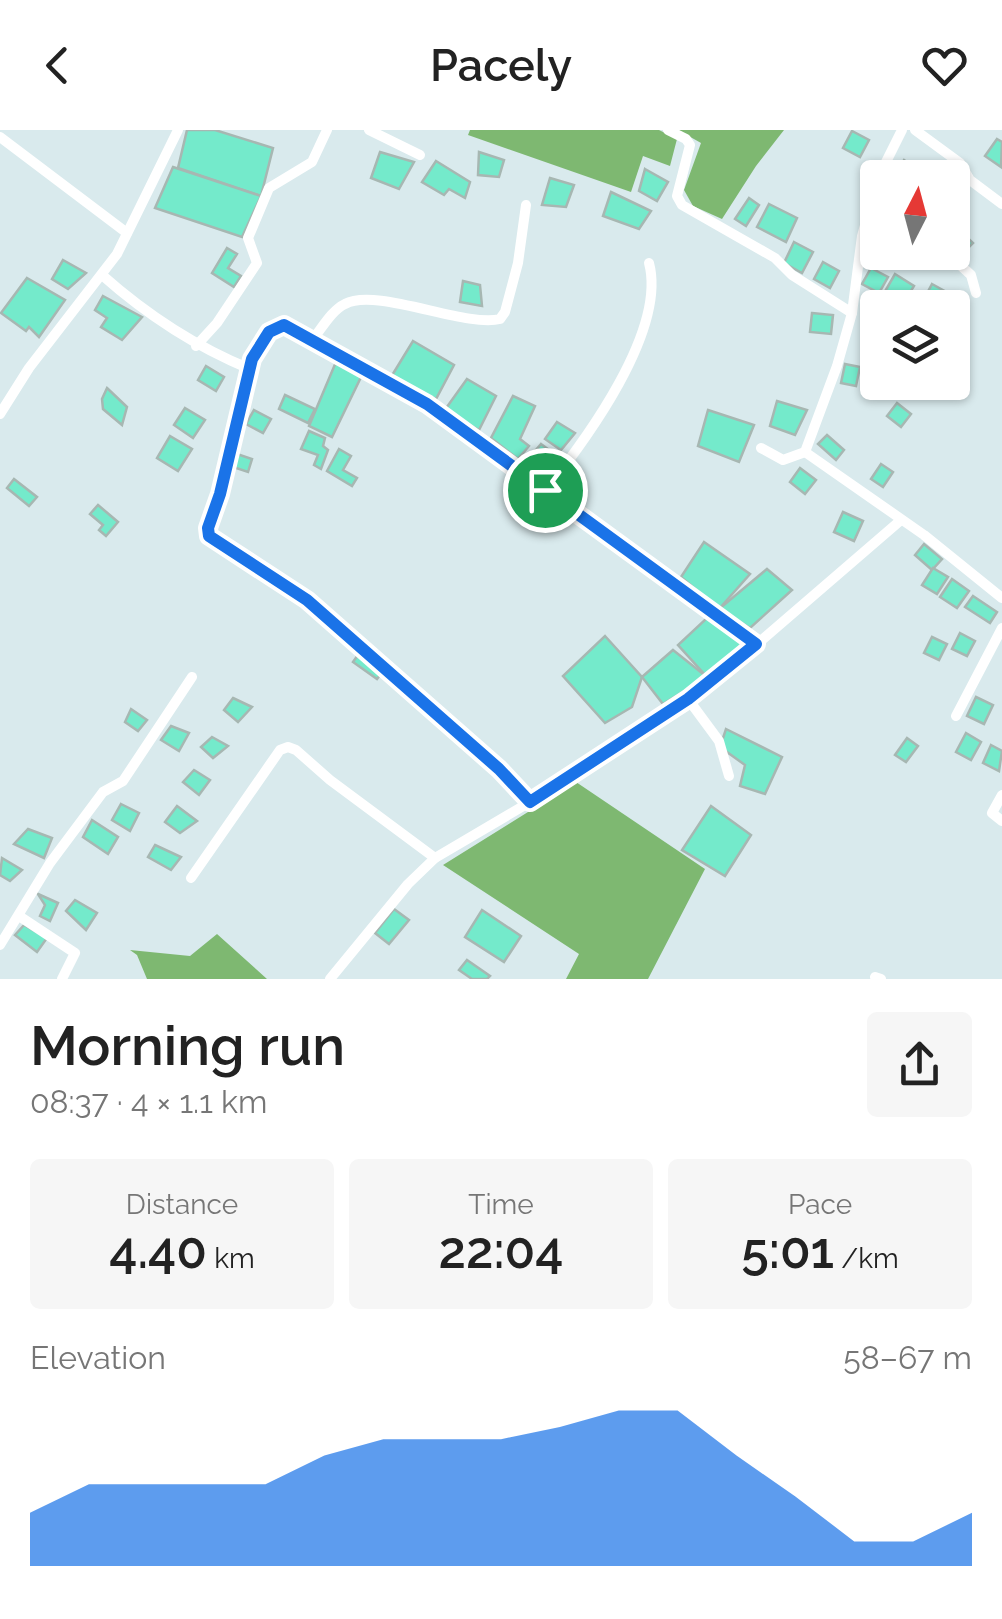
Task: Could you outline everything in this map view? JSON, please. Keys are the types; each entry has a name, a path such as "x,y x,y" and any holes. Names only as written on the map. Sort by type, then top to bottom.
{"street":[{"path":"0,414 102,274 178,130"},
{"path":"196,346 217,324 257,264 248,238 269,188 312,162 327,130"},
{"path":"370,130 420,155"},
{"path":"668,130 686,139 690,146 677,196 682,206 774,258 792,275 852,313"},
{"path":"887,160 902,130"},
{"path":"914,130 960,163 970,180 1002,204"},
{"path":"0,137 127,233"},
{"path":"313,339 341,306 356,300 484,320 500,319 518,264 526,205"},
{"path":"761,448 783,460 805,452 852,313 860,251"},
{"path":"545,490 588,437 632,356 650,290 649,263"},
{"path":"966,270 976,294"},
{"path":"102,274 196,346 250,369"},
{"path":"530,802 487,758 321,611 209,536 250,369 269,332 277,327 294,328 427,404 756,644"},
{"path":"805,452 1002,598"},
{"path":"330,979 408,884 435,858 530,802 688,699 901,520"},
{"path":"956,716 1002,628"},
{"path":"0,945 50,864 103,792 123,782 192,677"},
{"path":"688,699 719,741 729,776"},
{"path":"191,878 280,750 288,747 435,858"},
{"path":"1002,794 992,814 1002,820"},
{"path":"20,916 74,953 62,979"}],"green space":[{"path":"470,130 659,130 677,139 670,166 643,156 631,192 468,135"},
{"path":"678,130 784,130 722,219 693,206 684,190 701,143"},
{"path":"576,782 705,869 648,979 566,979 579,954 443,865"},
{"path":"217,934 267,979 147,979 137,955 130,950 190,956"}],"building":[{"path":"187,130 215,130 273,148 261,196 178,168"},
{"path":"852,131 869,140 860,157 843,148"},
{"path":"997,139 1002,142 1001,167 985,156"},
{"path":"380,152 414,162 399,189 371,178"},
{"path":"479,152 504,160 499,177 478,175"},
{"path":"436,161 470,182 465,198 449,189 444,195 422,182"},
{"path":"173,167 261,196 242,237 155,208"},
{"path":"645,169 668,182 657,201 639,191"},
{"path":"550,178 574,185 566,207 542,205"},
{"path":"611,192 651,211 639,229 603,216"},
{"path":"749,198 759,205 746,226 735,219"},
{"path":"769,204 797,218 786,242 757,227"},
{"path":"794,242 813,252 802,273 784,263"},
{"path":"227,248 237,254 228,268 241,276 234,287 212,273"},
{"path":"63,260 86,273 68,289 52,279"},
{"path":"823,262 839,271 830,288 814,279"},
{"path":"870,270 888,277 881,290 862,284"},
{"path":"895,274 914,286 912,290 886,290"},
{"path":"27,278 65,300 39,337 29,327 26,331 1,313"},
{"path":"463,281 480,285 482,306 460,302"},
{"path":"103,296 142,317 122,340 101,327 107,318 95,310"},
{"path":"812,313 833,315 831,334 810,332"},
{"path":"413,341 454,365 436,399 391,377"},
{"path":"336,362 362,375 332,437 309,426"},
{"path":"845,364 860,367 856,386 841,383"},
{"path":"206,366 224,377 216,391 198,380"},
{"path":"467,379 496,396 479,430 444,411"},
{"path":"107,388 127,407 122,425 103,409"},
{"path":"285,395 315,409 308,423 279,409"},
{"path":"513,396 535,406 520,439 529,446 518,459 491,438"},
{"path":"777,401 807,410 795,435 770,426"},
{"path":"897,403 911,414 901,427 887,416"},
{"path":"185,408 205,420 193,438 174,425"},
{"path":"254,410 271,419 263,433 246,424"},
{"path":"708,410 754,425 739,462 698,446"},
{"path":"557,422 575,433 561,450 545,439"},
{"path":"309,431 325,438 323,446 328,450 321,469 314,465 318,455 301,449"},
{"path":"827,435 844,450 836,460 818,444"},
{"path":"170,436 192,449 178,471 157,458"},
{"path":"541,444 556,455 541,475 525,463"},
{"path":"339,449 351,456 343,470 357,478 352,486 327,471"},
{"path":"234,453 252,459 248,472 230,466"},
{"path":"881,464 893,472 883,487 871,479"},
{"path":"800,468 816,480 805,494 790,482"},
{"path":"14,479 37,497 29,506 7,488"},
{"path":"98,505 118,522 106,536 99,530 103,525 90,514"},
{"path":"843,512 863,521 854,541 834,532"},
{"path":"704,542 750,574 719,609 681,577"},
{"path":"924,544 942,559 932,570 915,555"},
{"path":"933,568 948,577 937,594 922,585"},
{"path":"767,569 792,590 750,628 719,609"},
{"path":"952,579 969,591 957,608 940,597"},
{"path":"973,596 997,612 990,623 965,607"},
{"path":"708,617 752,648 707,677 678,645"},
{"path":"960,633 975,641 967,656 952,649"},
{"path":"605,636 642,677 632,707 605,723 563,676"},
{"path":"932,637 947,644 939,660 924,653"},
{"path":"673,650 707,677 663,704 642,677"},
{"path":"360,652 384,670 377,679 353,662"},
{"path":"976,697 993,705 984,724 967,716"},
{"path":"233,698 252,707 238,722 224,710"},
{"path":"131,709 147,720 138,731 125,722"},
{"path":"171,726 189,733 179,751 161,740"},
{"path":"726,729 782,757 765,794 740,786 745,765 720,747"},
{"path":"966,733 981,742 971,760 956,752"},
{"path":"212,737 228,746 213,758 201,747"},
{"path":"907,738 918,746 906,762 895,755"},
{"path":"991,745 1002,751 999,771 983,763"},
{"path":"194,770 210,780 199,795 183,782"},
{"path":"121,804 139,813 130,831 112,820"},
{"path":"177,806 197,821 180,833 165,822"},
{"path":"711,806 751,835 725,876 682,850"},
{"path":"92,820 118,837 108,854 83,837"},
{"path":"28,829 52,838 44,858 14,844"},
{"path":"155,845 181,857 171,870 148,857"},
{"path":"2,858 22,870 10,881 0,875"},
{"path":"38,894 58,903 50,921 40,916 45,905"},
{"path":"75,900 97,913 86,930 66,911"},
{"path":"394,909 409,920 389,944 375,933"},
{"path":"482,910 521,936 504,962 465,937"},
{"path":"24,925 47,938 37,952 15,935"},
{"path":"467,960 490,976 472,979 459,970"}],"route":[{"path":"284,325 427,404 545,490 756,644 688,699 530,802 363,646 307,600 214,542 207,531 220,494 252,359 269,332 284,325"}]}
